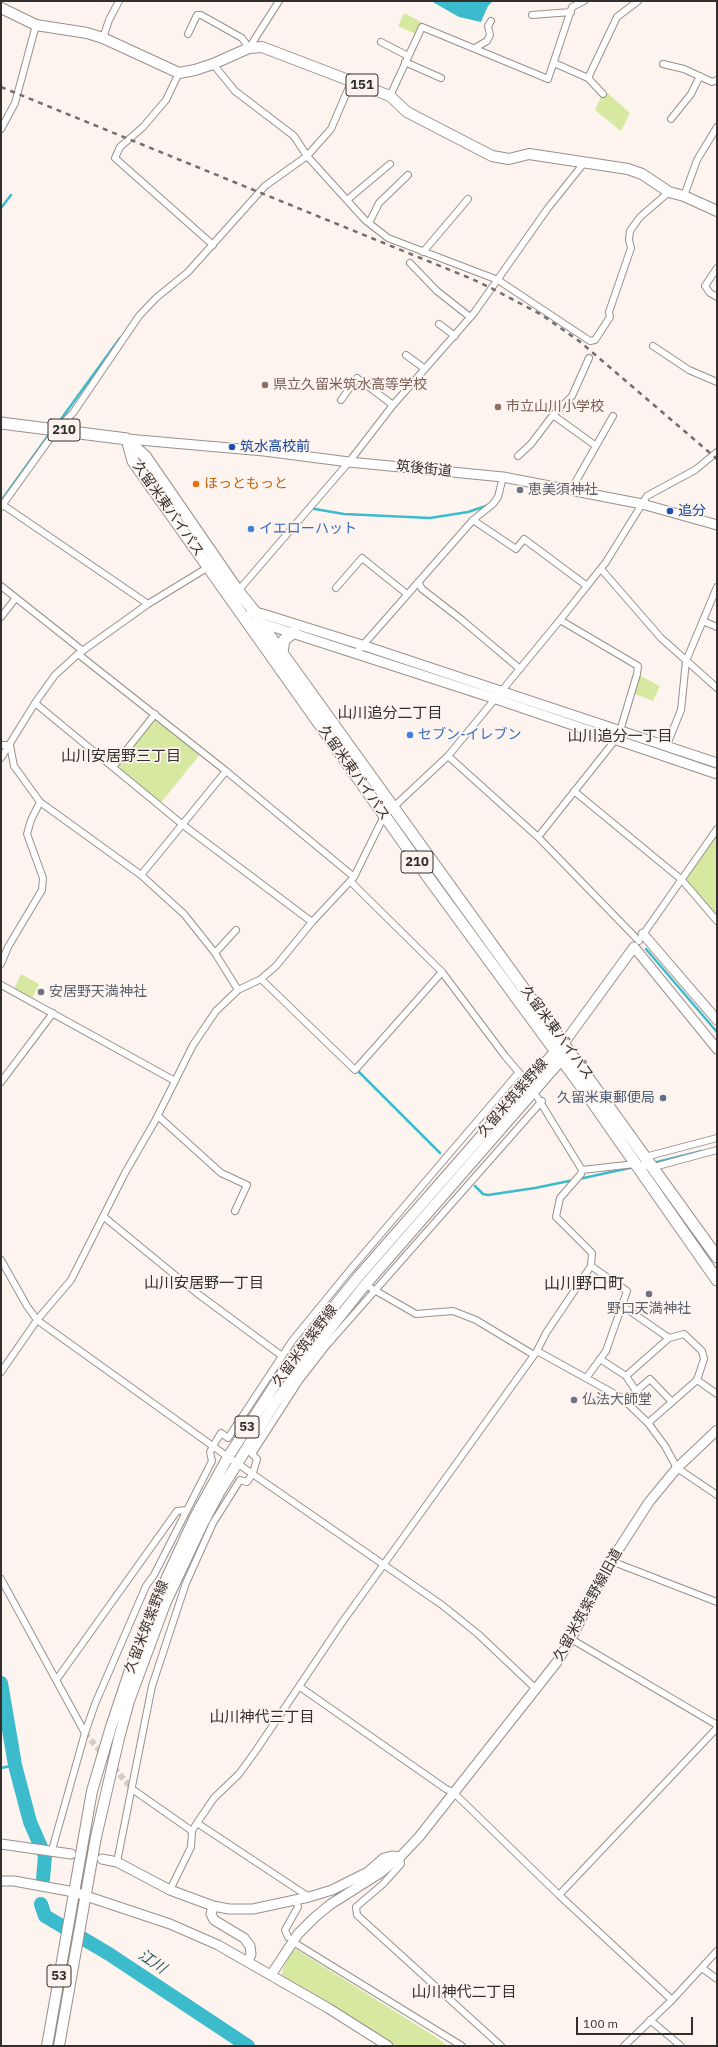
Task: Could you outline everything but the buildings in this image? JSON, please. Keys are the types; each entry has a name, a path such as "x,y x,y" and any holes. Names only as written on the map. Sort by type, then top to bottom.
{"highway":[{"name":"210","path":"1,423 127,439"},
{"name":"久留米東バイパス","path":"127,439 145,456 213,564 244,618 384,816 558,1055 717,1280"},
{"name":"久留米東バイパス","path":"213,564 238,591 257,616 645,1157 654,1166 717,1257"},
{"path":"282,652 284,640 294,632"}],"main road":[{"path":"1,8 36,25 87,33 103,38 179,73"},
{"name":"151","path":"179,73 213,64 249,48 262,47 352,80 390,96 407,112 492,156 509,159 529,154 628,169 642,174 669,192 684,196 717,211"},
{"name":"久留米筑紫野線","path":"59,2046 96,1836 129,1701 166,1604 202,1525 237,1463 284,1390 311,1353 365,1285 534,1092 564,1043"},
{"name":"久留米筑紫野線","path":"47,2046 92,1791 111,1727 154,1604 195,1517 228,1457 293,1357 358,1277 527,1082 558,1055"}],"street":[{"path":"103,38 109,20 119,1"},
{"path":"188,34 197,15 201,14 242,38 249,48 279,1"},
{"path":"390,96 422,27 548,79 572,7 584,1"},
{"path":"588,78 617,17 638,1"},
{"path":"532,15 571,12"},
{"path":"475,48 487,42 490,35 488,26 491,21"},
{"path":"1,129 15,103 36,25"},
{"path":"381,42 407,59 441,78"},
{"path":"554,63 588,78 603,94"},
{"path":"213,64 235,91 294,136 307,156 347,200 369,223 388,238 498,280 590,341 595,340 610,317 609,312 632,248 628,240 630,231 640,217 669,192"},
{"path":"663,64 684,69 712,82 717,80"},
{"path":"179,73 166,100 143,127 120,147 115,158 213,245"},
{"path":"671,119 691,94 700,76"},
{"path":"148,604 2,506 57,429 73,413 139,316 156,298 188,272 265,186 307,156 331,129 352,80"},
{"path":"684,196 697,160 717,127"},
{"path":"238,591 349,462 393,405 455,336 498,280 548,208 584,163"},
{"path":"347,200 390,164"},
{"path":"369,223 379,204 408,175"},
{"path":"423,252 468,199"},
{"path":"410,263 437,291 470,317"},
{"path":"717,268 705,286 710,293 717,297"},
{"path":"438,324 455,336"},
{"path":"654,346 689,370 717,382"},
{"path":"406,355 425,369"},
{"path":"518,456 531,444 553,415 572,396 589,358"},
{"path":"342,400 357,378 393,405"},
{"path":"553,415 596,446"},
{"path":"572,490 613,416"},
{"name":"筑後街道","path":"127,439 264,451 349,462 503,477 642,504 717,525"},
{"path":"1,1372 37,1320 71,1280 125,1173 158,1116 194,1045 216,1011 238,990 261,979 276,966 312,922 352,879 384,816 448,756 520,669 601,569 647,496 695,470 717,452"},
{"path":"356,653 473,520 492,504 498,496 503,477"},
{"path":"473,520 516,549 524,539 587,586"},
{"path":"336,588 362,558 407,594"},
{"path":"1,758 35,702 55,675 80,652 148,604 213,564"},
{"path":"601,569 661,638 717,688"},
{"path":"418,582 422,589 462,620 520,669"},
{"path":"1,586 226,771 352,879 442,972 527,1082"},
{"path":"666,747 681,710 686,661 717,587"},
{"path":"1,617 15,599"},
{"path":"244,618 257,616 362,645 498,695 618,735 717,774"},
{"path":"257,616 294,632 356,653 498,695"},
{"path":"538,837 618,735 634,687 638,666 560,620"},
{"path":"703,621 717,627"},
{"path":"35,702 183,825 312,922"},
{"path":"113,767 155,714"},
{"path":"618,735 666,747 717,763"},
{"path":"1,745 10,745"},
{"path":"10,745 14,766 40,802 141,875 184,914 215,953 238,990"},
{"path":"448,756 538,837 717,1020"},
{"path":"141,875 226,771"},
{"path":"574,791 682,880 717,921"},
{"path":"1,964 12,941 42,890 43,878 27,834 30,820 40,802"},
{"path":"564,1043 639,941 717,829"},
{"path":"215,953 236,930"},
{"path":"639,941 717,1049"},
{"path":"261,979 355,1070 442,972"},
{"path":"1,985 175,1081"},
{"path":"1,1082 53,1014"},
{"path":"45,1849 85,1733 106,1678 146,1586 154,1576 212,1461 210,1452 213,1446 221,1433 228,1438 292,1341 350,1270 519,1072"},
{"path":"534,1092 542,1101 582,1170"},
{"path":"117,1862 152,1686 186,1583 213,1523 240,1480 247,1482 253,1473 257,1459 252,1454 299,1381 326,1346 376,1292 542,1101"},
{"path":"158,1116 221,1173 247,1185 235,1211"},
{"path":"645,1157 717,1138"},
{"path":"582,1170 635,1164 654,1166 717,1150"},
{"path":"170,1890 191,1847 192,1831 197,1823 214,1798 238,1774 300,1687 342,1624 385,1566 536,1353 546,1333 591,1266 592,1252 556,1217 560,1198 581,1174 582,1170"},
{"path":"104,1217 198,1294 282,1356"},
{"path":"1,1260 27,1306 37,1320 228,1457 442,1605 478,1634 535,1688"},
{"path":"587,1378 606,1351 627,1291 591,1266"},
{"path":"350,1270 365,1285 400,1303 416,1314 453,1311 476,1320 622,1398 648,1423 665,1446 677,1468 717,1495"},
{"path":"621,1305 669,1338"},
{"path":"626,1376 669,1338 684,1334 702,1351 704,1359 697,1380 648,1423"},
{"path":"600,1359 626,1376 636,1391 650,1379 672,1402"},
{"path":"697,1380 717,1394"},
{"name":"久留米筑紫野線旧道","path":"271,1975 298,1934 315,1917 331,1904 380,1873 400,1857 419,1837 557,1662 571,1639 611,1561 649,1502 677,1468 717,1430"},
{"path":"57,1679 177,1511 187,1510"},
{"path":"611,1561 717,1602"},
{"path":"1,1579 3,1587 57,1679 85,1733"},
{"path":"559,1895 717,1727 571,1639"},
{"path":"300,1687 446,1789 453,1792 559,1895 672,2000"},
{"path":"132,1789 192,1831"},
{"path":"197,1823 309,1897"},
{"path":"1,1844 45,1849 71,1854"},
{"path":"102,1859 117,1862 170,1890 213,1906 229,1910 253,1909 309,1897 332,1890 368,1872 384,1858 392,1856 400,1857 401,1864 383,1884 356,1907 357,1915 501,2046"},
{"path":"1,1880 74,1892 170,1924 218,1945 271,1975 388,2046"},
{"path":"288,1937 285,1930 298,1907 296,1900"},
{"path":"213,1906 211,1914 214,1920 220,1925 244,1938 250,1946 251,1954 248,1962"},
{"path":"298,1945 462,2046"},
{"path":"624,2046 672,2000 717,1951"},
{"path":"702,1968 717,1979"},
{"path":"650,2020 681,2046"}],"green space":[{"path":"404,13 421,22 416,34 398,26"},
{"path":"604,90 630,113 621,131 595,110"},
{"path":"637,674 660,686 653,701 632,693"},
{"path":"155,714 202,752 159,805 113,767"},
{"path":"717,828 717,918 682,880"},
{"path":"21,974 39,984 31,1001 13,991"},
{"path":"294,1948 448,2046 396,2046 333,2006 282,1978 283,1968"}],"water":[{"path":"431,1 493,1 488,6 481,22 459,17"}],"waterway":[{"path":"1,208 11,195"},
{"path":"56,426 120,338"},
{"path":"1,501 50,433"},
{"path":"309,508 344,514 430,518 468,512 486,506"},
{"path":"646,949 717,1032"},
{"path":"356,1069 440,1153"},
{"path":"653,1163 702,1151"},
{"path":"579,1179 634,1167"},
{"path":"475,1186 483,1194 488,1195 574,1180"},
{"name":"江川","path":"1,1683 15,1765 30,1822 45,1856 43,1879"},
{"path":"1,1768 15,1765"},
{"name":"江川","path":"41,1904 45,1916 109,1954 248,2046"}],"tunnel":[{"path":"85,1733 132,1789"}],"railway":[{"path":"1,87 472,279 493,289 542,315 579,341 717,459"}],"place":[{"name":"県立久留米筑水高等学校","path":"265,385"},
{"name":"市立山川小学校","path":"498,407"},
{"name":"筑水高校前","path":"232,447"},
{"name":"ほっともっと","path":"196,484"},
{"name":"恵美須神社","path":"520,490"},
{"name":"追分","path":"670,511"},
{"name":"イエローハット","path":"251,529"},
{"name":"セブン-イレブン","path":"410,735"},
{"name":"安居野天満神社","path":"41,992"},
{"name":"久留米東郵便局","path":"663,1098"},
{"name":"野口天満神社","path":"649,1294"},
{"name":"仏法大師堂","path":"574,1400"}],"district":[{"name":"山川追分二丁目","path":"390,714"},
{"name":"山川追分一丁目","path":"620,737"},
{"name":"山川安居野三丁目","path":"121,757"},
{"name":"山川安居野一丁目","path":"204,1284"},
{"name":"山川野口町","path":"584,1284"},
{"name":"山川神代三丁目","path":"262,1718"},
{"name":"山川神代二丁目","path":"464,1993"}]}
